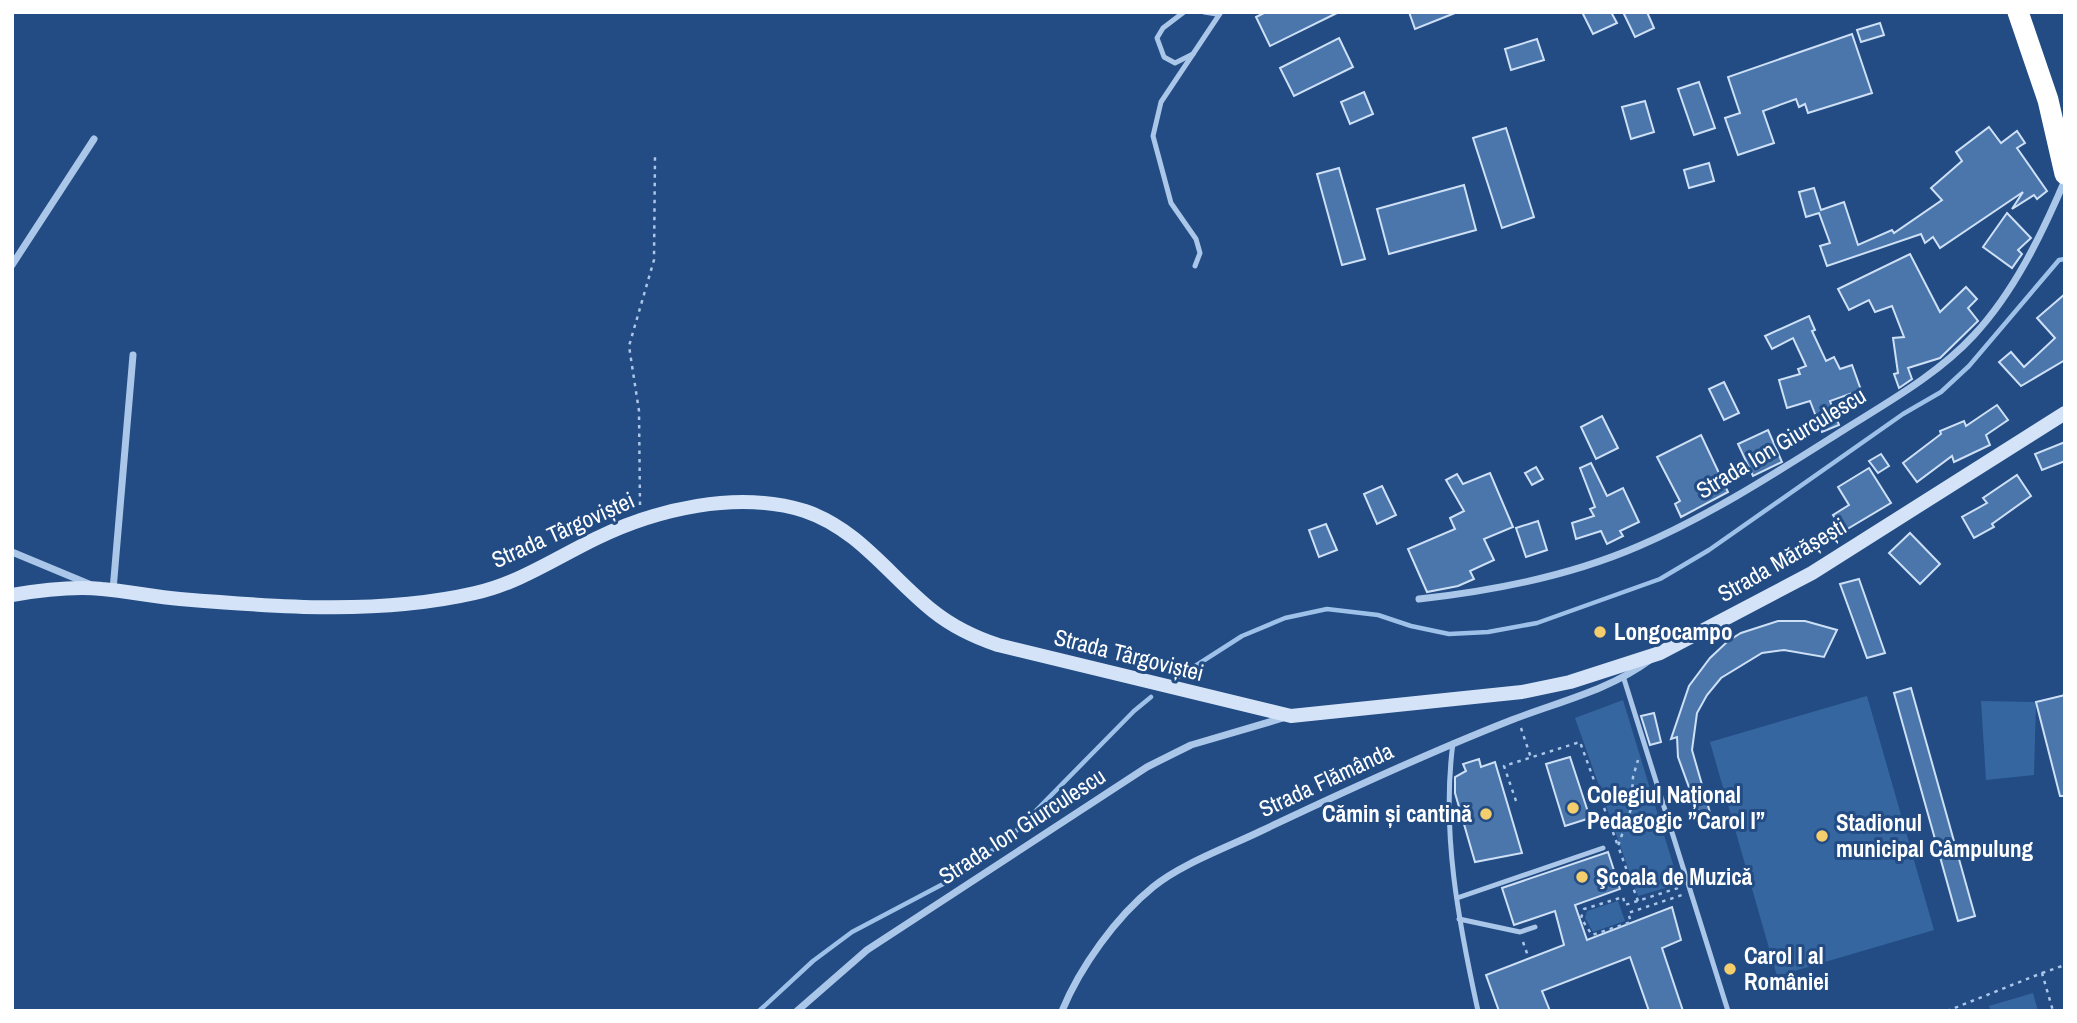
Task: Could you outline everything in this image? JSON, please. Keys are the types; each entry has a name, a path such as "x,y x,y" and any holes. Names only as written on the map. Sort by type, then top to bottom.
{"highway":[{"path":"2018,12 2048,100 2065,174"}],"main road":[{"name":"Strada Mărășești","path":"1291,716 1521,692 1613,670 1660,653 1812,573 2065,413"},
{"name":"Strada Târgoviștei","path":"12,595 48,590 106,589 268,606 345,607 415,603 477,593 529,572 640,519 673,509 760,504 804,511 831,523 864,546 932,611 965,633 998,645 1291,716"}],"street":[{"path":"12,265 94,139"},
{"name":"Strada Ion Giurculescu","path":"1419,599 1510,585 1597,562 1640,546 1808,452 1917,384 1973,336 2007,293 2065,180"},
{"path":"12,552 106,589 134,355"},
{"name":"Strada Flămânda","path":"1062,1011 1072,988 1098,945 1153,887 1209,856 1453,743 1624,679 1660,653"},
{"name":"Strada Ion Giurculescu","path":"797,1011 867,950 1147,767 1191,745 1291,716"}],"lane":[{"path":"1184,12 1175,16 1157,38 1164,57 1175,63 1196,52"},
{"path":"1195,265 1200,253 1196,239 1171,203 1153,136 1161,102 1209,33 1219,13 1203,12"},
{"path":"1624,679 1728,1011"},
{"path":"1453,743 1448,784 1457,898 1478,1011"},
{"path":"1457,898 1603,848"},
{"path":"1460,919 1520,932 1535,928"}],"path":[{"path":"640,519 639,411 629,346 653,260 655,157"},
{"path":"1518,718 1531,758"},
{"path":"1516,801 1504,766 1580,742 1638,901"},
{"path":"1618,846 1631,809 1635,767 1646,749"},
{"path":"1689,884 1625,905 1623,897 1584,909 1581,918 1585,929 1591,935 1631,922 1628,913 1692,892"},
{"path":"1520,932 1528,956"},
{"path":"1947,1011 2065,965"},
{"path":"2042,973 2053,1011"}],"shaded area":[{"name":"Stadionul municipal Câmpulung","path":"1867,696 1934,930 1777,976 1710,742"},
{"path":"1623,700 1679,884 1638,896 1575,718"},
{"path":"1981,701 2036,702 2034,775 1986,780"},
{"path":"1618,901 1625,921 1593,932 1585,918 1587,911"},
{"path":"2033,993 2038,1011 1991,1011 1989,1006"}],"building":[{"path":"1266,12 1339,12 1270,46 1256,17"},
{"path":"1409,12 1455,12 1455,13 1415,29"},
{"path":"1582,12 1611,12 1617,23 1593,34"},
{"path":"1623,12 1647,12 1654,28 1635,37"},
{"path":"1880,23 1884,35 1861,42 1857,30"},
{"path":"1852,34 1872,93 1808,113 1805,104 1799,107 1796,99 1763,111 1774,143 1738,155 1725,118 1740,113 1728,77"},
{"path":"1339,38 1353,67 1294,96 1280,68"},
{"path":"1537,39 1544,60 1511,70 1505,49"},
{"path":"1699,82 1715,128 1694,135 1678,89"},
{"path":"1364,92 1373,114 1350,124 1341,102"},
{"path":"1645,101 1654,132 1631,139 1622,107"},
{"path":"1989,127 2001,143 2017,131 2025,143 2017,148 2047,191 2037,199 2034,195 2012,209 2023,192 1940,248 1933,237 1925,243 1921,234 1827,266 1820,246 1830,243 1819,213 1806,217 1799,192 1814,188 1821,210 1844,202 1858,245 1892,230 1894,233 1942,200 1931,188 1962,161 1956,152"},
{"path":"1506,128 1534,217 1502,228 1473,138"},
{"path":"1709,163 1714,181 1689,188 1684,170"},
{"path":"1339,168 1365,259 1342,265 1317,174"},
{"path":"1464,185 1476,230 1389,254 1377,209"},
{"path":"2007,213 2031,238 2018,250 2022,254 2012,268 1983,247"},
{"path":"1910,254 1940,312 1966,287 1977,299 1968,308 1978,321 1940,358 1908,368 1912,379 1899,388 1894,374 1898,373 1893,338 1904,337 1892,306 1875,312 1869,300 1849,310 1838,289"},
{"path":"2065,294 2065,360 2021,386 1999,362 2011,352 2024,367 2055,338 2037,318"},
{"path":"1809,316 1815,330 1812,331 1826,361 1834,357 1840,369 1852,365 1861,390 1830,401 1839,425 1822,432 1810,401 1787,408 1779,380 1800,374 1798,369 1806,366 1793,338 1772,349 1765,336"},
{"path":"1724,382 1739,413 1724,420 1709,389"},
{"path":"1997,405 2008,420 1986,435 1990,445 1954,462 1952,456 1917,482 1903,463 1941,434 1940,431 1964,421 1966,426"},
{"path":"1602,416 1618,448 1596,459 1581,427"},
{"path":"1768,430 1782,462 1753,476 1738,444"},
{"path":"1701,435 1728,492 1681,517 1675,504 1680,501 1657,457"},
{"path":"2065,442 2065,461 2042,470 2035,454"},
{"path":"1881,454 1889,466 1878,473 1869,461"},
{"path":"1591,463 1607,496 1623,488 1639,522 1620,531 1623,536 1607,544 1601,531 1576,539 1572,523 1594,516 1590,509 1595,507 1580,468"},
{"path":"1536,467 1543,479 1532,485 1525,473"},
{"path":"1869,468 1891,503 1844,531 1833,515 1849,505 1838,487"},
{"path":"1490,473 1513,527 1484,539 1494,560 1470,571 1474,579 1458,586 1427,592 1408,549 1455,529 1450,518 1464,511 1446,480 1457,474 1463,484"},
{"path":"2017,475 2031,496 1992,524 1994,527 1974,538 1962,517 1987,503 1983,498"},
{"path":"1382,486 1396,515 1377,524 1364,494"},
{"path":"1538,521 1547,550 1526,557 1516,528"},
{"path":"1326,524 1337,550 1319,557 1309,530"},
{"path":"1910,533 1940,564 1920,584 1889,553"},
{"path":"1859,579 1885,653 1867,658 1840,584"},
{"path":"1778,621 1805,621 1837,630 1824,657 1784,650 1762,653 1721,678 1707,695 1697,713 1692,750 1713,823 1703,826 1678,757 1677,737 1671,739 1689,686 1710,658 1728,641 1741,633"},
{"path":"1911,688 1975,916 1958,921 1894,693"},
{"path":"2065,695 2065,796 2060,796 2036,702"},
{"path":"1654,713 1661,742 1650,745 1641,716"},
{"path":"1570,757 1590,818 1565,826 1546,764"},
{"name":"Cămin și cantină","path":"1479,759 1481,767 1495,762 1522,853 1475,862 1455,793 1455,777 1466,771 1463,764"},
{"path":"1608,852 1620,889 1575,905 1587,940 1672,907 1681,940 1662,948 1683,1011 1649,1011 1630,957 1542,991 1550,1011 1499,1011 1486,975 1564,945 1555,911 1514,925 1502,888"}],"waterway":[{"path":"1178,677 1242,636 1285,618 1327,609 1378,615 1449,634 1488,632 1537,623 1660,579 1709,550 1903,414 1941,392 1969,366 2059,260 2065,259"},
{"path":"759,1011 813,961 852,932 962,874 1013,834 1151,697"}],"place":[{"name":"Longocampo","path":"1600,632"},
{"name":"Colegiul Național Pedagogic ”Carol I”","path":"1573,808"},
{"name":"Cămin și cantină","path":"1486,814"},
{"name":"Stadionul municipal Câmpulung","path":"1822,836"},
{"name":"Şcoala de Muzică","path":"1582,877"},
{"name":"Carol I al României","path":"1730,969"}]}
